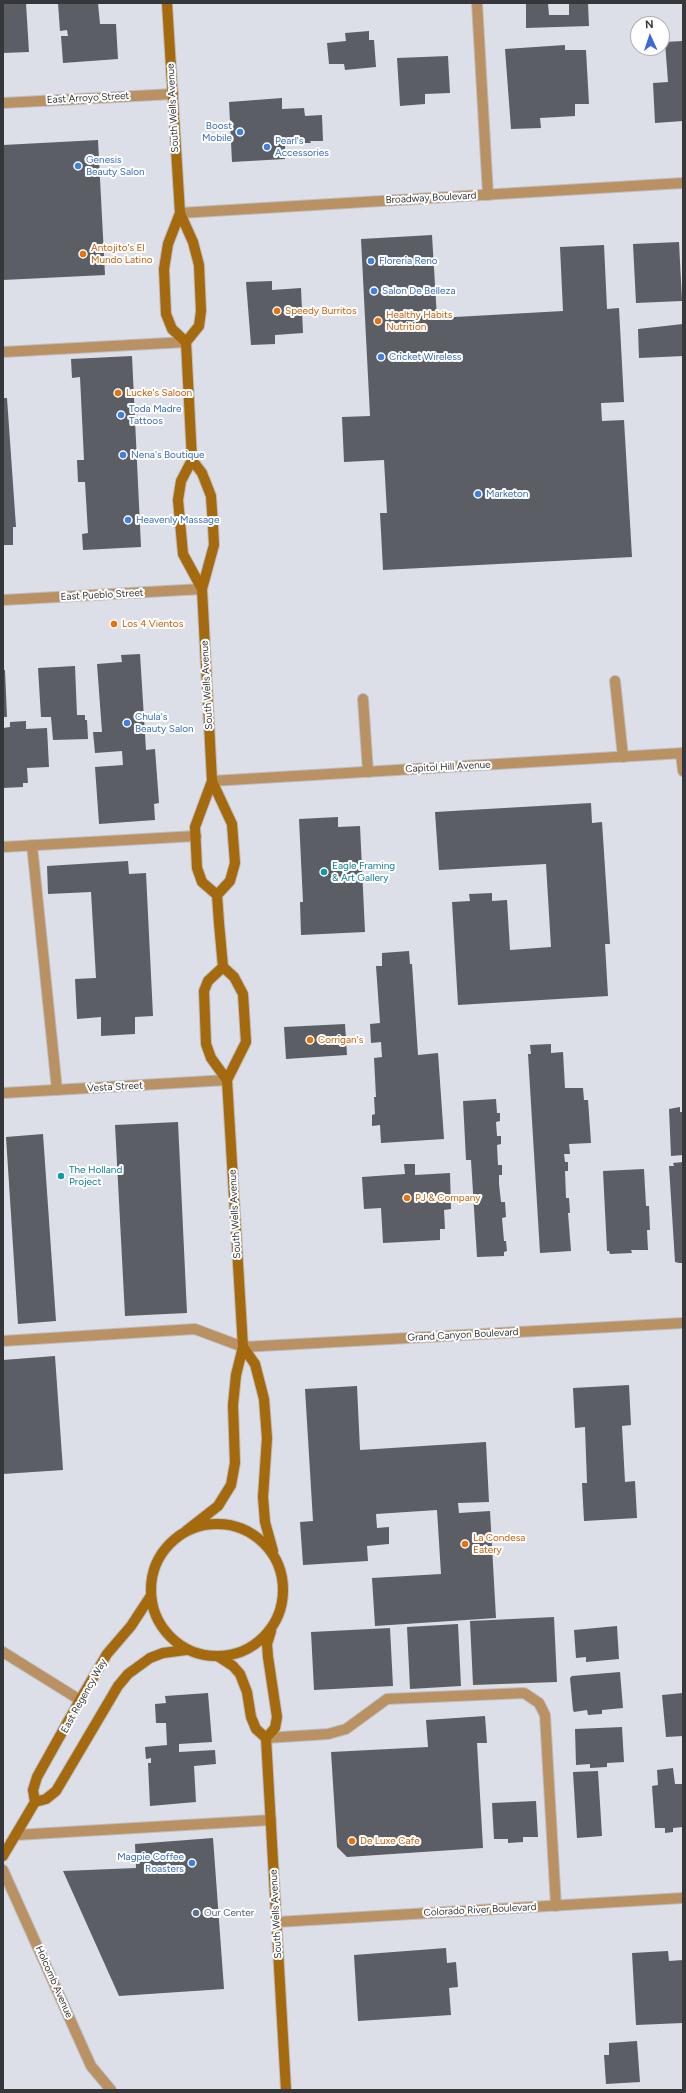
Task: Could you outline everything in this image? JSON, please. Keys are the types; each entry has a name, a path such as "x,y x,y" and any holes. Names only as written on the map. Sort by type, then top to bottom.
{"main road":[{"name":"South Wells Avenue","path":"167,3 180,213 193,242 199,265 201,311 199,326 186,342 172,330 166,314 164,269 168,244 180,213"},
{"path":"186,342 192,460"},
{"name":"South Wells Avenue","path":"202,589 183,554 178,500 181,481 192,460 202,473 211,496 214,545 202,589 212,781 232,824 235,863 230,881 217,895 202,882 197,868 195,828 212,781"},
{"path":"217,895 223,968 208,981 204,992 206,1044 211,1058 227,1080"},
{"name":"South Wells Avenue","path":"186,1531 218,1506 232,1485 235,1463 234,1405 236,1375 243,1347 227,1080 246,1042 242,994 234,977 223,968"},
{"path":"243,1347 255,1364 264,1399 267,1438 264,1497 265,1522 282,1575 284,1593 281,1612 272,1628 260,1642 241,1653 219,1657 202,1655 186,1650 173,1640 162,1628 154,1613 150,1597 152,1577 158,1559 170,1543 186,1531 204,1525 221,1524 237,1526 252,1533 264,1543 276,1558"},
{"name":"East Regency Way","path":"3,1856 35,1802 33,1790 37,1777 80,1700 107,1654 131,1626 150,1597"},
{"path":"219,1657 233,1666 240,1674 247,1692 251,1717 256,1729 266,1738 275,1728 277,1717 267,1644 272,1628"},
{"path":"35,1802 46,1799 56,1791 118,1686 128,1674 150,1658 163,1653 186,1650"},
{"name":"South Wells Avenue","path":"266,1738 286,2090"}],"street":[{"path":"477,3 488,195"},
{"name":"East Arroyo Street","path":"3,103 172,94"},
{"name":"Broadway Boulevard","path":"180,213 683,183"},
{"path":"3,352 186,342"},
{"name":"East Pueblo Street","path":"3,600 202,589"},
{"path":"615,681 623,757"},
{"path":"362,699 368,772"},
{"path":"682,754 683,771"},
{"name":"Capitol Hill Avenue","path":"212,781 682,754"},
{"path":"3,847 196,836"},
{"path":"32,845 57,1090"},
{"name":"Vesta Street","path":"3,1093 227,1080"},
{"name":"Grand Canyon Boulevard","path":"243,1347 683,1323"},
{"path":"3,1341 195,1329 243,1347"},
{"path":"3,1652 80,1700"},
{"path":"266,1738 328,1734 346,1729 387,1699 524,1693 539,1703 546,1715 556,1906"},
{"path":"16,1835 271,1820"},
{"name":"Holcomb Avenue","path":"3,1870 91,2066 111,2090"},
{"name":"Colorado River Boulevard","path":"277,1922 683,1898"}],"building":[{"path":"3,3 26,3 29,52 3,53"},
{"path":"58,3 98,3 100,24 116,24 118,59 63,63 61,36 68,36 67,30 60,31"},
{"path":"526,3 548,3 549,15 569,15 569,3 588,3 589,26 526,28"},
{"path":"369,31 369,40 374,40 376,67 345,70 344,64 329,64 327,43 346,41 345,33"},
{"path":"683,41 683,121 655,123 653,83 668,82 666,56 670,56 670,42"},
{"path":"565,45 565,50 586,50 589,104 575,104 575,116 540,118 541,128 511,129 505,49"},
{"path":"448,56 450,93 425,94 425,104 400,106 397,58"},
{"path":"282,98 282,109 304,108 305,116 322,115 323,141 310,141 311,143 285,143 285,159 232,162 229,102"},
{"path":"98,140 105,275 3,280 3,145"},
{"path":"432,235 437,318 563,311 560,247 604,245 607,309 619,308 624,402 601,403 602,421 624,420 632,557 383,570 380,513 387,513 384,460 344,462 342,417 370,416 361,239"},
{"path":"679,242 682,301 636,303 633,244"},
{"path":"272,281 272,290 301,288 303,333 275,335 275,344 251,345 246,282"},
{"path":"683,324 683,356 639,358 638,329"},
{"path":"132,356 141,547 83,550 82,534 88,533 85,482 78,482 77,460 84,460 80,377 72,378 71,359"},
{"path":"3,398 7,398 16,527 13,527 13,545 3,545"},
{"path":"140,654 146,750 155,749 159,803 154,804 155,820 99,824 95,767 123,765 122,751 95,753 93,732 102,732 97,664 122,662 121,655"},
{"path":"75,666 77,715 85,715 85,720 87,720 88,739 53,740 51,717 41,717 38,668"},
{"path":"3,670 5,670 7,717 3,717"},
{"path":"26,721 26,729 47,728 49,767 27,768 28,783 23,783 23,787 3,788 3,728 10,727 10,722"},
{"path":"591,803 592,823 602,822 610,944 605,944 608,996 458,1005 452,902 470,901 469,894 492,893 492,901 507,900 510,950 551,947 546,864 439,870 435,812"},
{"path":"338,817 338,827 360,826 365,932 301,935 300,902 303,902 299,819"},
{"path":"128,861 129,874 146,873 153,1016 135,1017 135,1034 101,1036 101,1017 77,1019 75,979 96,978 91,892 48,894 47,866"},
{"path":"409,951 410,964 412,964 418,1055 438,1053 444,1139 381,1143 380,1125 372,1126 372,1115 375,1114 374,1097 376,1097 374,1058 382,1057 381,1042 371,1043 370,1024 380,1023 376,966 382,966 382,953"},
{"path":"345,1024 347,1055 286,1059 284,1027"},
{"path":"551,1044 551,1053 563,1052 565,1088 583,1088 584,1100 588,1100 591,1143 569,1144 570,1154 564,1154 565,1162 568,1162 568,1171 565,1171 566,1198 569,1198 570,1213 568,1213 571,1251 540,1253 528,1054 531,1054 530,1045"},
{"path":"496,1099 497,1113 500,1113 500,1121 496,1122 497,1136 501,1136 501,1144 497,1145 498,1165 502,1165 502,1175 499,1175 499,1184 501,1202 505,1202 506,1217 502,1218 504,1241 506,1241 507,1251 504,1252 504,1256 477,1257 471,1160 466,1160 463,1101"},
{"path":"680,1107 680,1112 683,1112 683,1155 671,1156 669,1109"},
{"path":"178,1122 187,1313 125,1316 115,1125"},
{"path":"43,1134 56,1321 18,1324 6,1137"},
{"path":"683,1162 683,1263 679,1263 675,1262 669,1166 674,1166 673,1163"},
{"name":"PJ & Company","path":"404,1164 415,1164 415,1175 450,1173 451,1209 444,1210 445,1229 440,1229 440,1240 383,1243 381,1208 364,1209 362,1177 405,1174"},
{"path":"644,1169 646,1206 649,1206 650,1230 647,1230 648,1250 631,1250 632,1253 610,1254 609,1251 607,1251 603,1171"},
{"path":"55,1356 63,1470 3,1474 3,1360"},
{"path":"629,1385 631,1425 622,1426 625,1482 635,1481 637,1518 584,1521 582,1483 587,1483 585,1427 575,1428 573,1388"},
{"path":"357,1386 360,1450 486,1442 489,1502 458,1503 459,1513 490,1511 496,1618 375,1626 372,1578 441,1574 437,1510 376,1514 377,1528 389,1527 389,1544 367,1546 368,1561 303,1565 300,1522 313,1521 305,1389"},
{"path":"554,1617 557,1682 473,1685 470,1621"},
{"path":"458,1624 461,1686 410,1689 407,1627"},
{"path":"617,1626 619,1659 586,1662 586,1657 576,1658 574,1630"},
{"path":"390,1628 393,1686 314,1690 311,1632"},
{"path":"620,1672 623,1708 602,1710 602,1714 588,1715 587,1710 574,1712 570,1678 572,1676"},
{"path":"208,1693 212,1742 179,1744 179,1752 215,1750 216,1764 194,1766 196,1802 150,1806 148,1763 151,1763 151,1758 146,1759 145,1747 167,1745 166,1723 156,1723 155,1704 166,1703 165,1696"},
{"path":"683,1693 683,1736 666,1737 662,1695"},
{"path":"485,1716 487,1743 477,1743 483,1848 347,1857 337,1847 331,1752 428,1747 426,1720"},
{"path":"622,1727 624,1762 607,1763 607,1767 590,1768 590,1764 576,1765 575,1729"},
{"path":"673,1768 675,1784 683,1784 683,1827 673,1828 673,1832 665,1833 665,1828 655,1828 652,1786 658,1785 657,1770"},
{"path":"598,1771 602,1836 577,1838 573,1772"},
{"path":"536,1801 538,1837 523,1837 523,1842 508,1843 508,1839 494,1839 492,1803"},
{"path":"213,1838 224,1989 119,1996 63,1871 136,1868 135,1844"},
{"path":"446,1948 447,1963 456,1962 458,1987 449,1988 451,2015 358,2021 354,1955"},
{"path":"668,1951 669,1961 683,1960 683,2023 636,2025 632,1953"},
{"path":"637,2041 640,2082 606,2084 604,2055 609,2055 609,2043"}],"place":[{"name":"Boost Mobile","path":"240,132"},
{"name":"Pearl's Accessories","path":"267,147"},
{"name":"Genesis Beauty Salon","path":"78,166"},
{"name":"Antojito's El Mundo Latino","path":"83,254"},
{"name":"Floreria Reno","path":"371,261"},
{"name":"Salon De Belleza","path":"374,291"},
{"name":"Speedy Burritos","path":"277,311"},
{"name":"Healthy Habits Nutrition","path":"378,321"},
{"name":"Cricket Wireless","path":"381,357"},
{"name":"Lucke's Saloon","path":"118,393"},
{"name":"Toda Madre Tattoos","path":"121,415"},
{"name":"Nena's Boutique","path":"123,455"},
{"name":"Marketon","path":"478,494"},
{"name":"Heavenly Massage","path":"128,520"},
{"name":"Los 4 Vientos","path":"114,624"},
{"name":"Chula's Beauty Salon","path":"127,723"},
{"name":"Eagle Framing & Art Gallery","path":"324,872"},
{"name":"Corrigan's","path":"310,1040"},
{"name":"The Holland Project","path":"61,1176"},
{"name":"PJ & Company","path":"407,1198"},
{"name":"La Condesa Eatery","path":"465,1544"},
{"name":"De Luxe Cafe","path":"352,1841"},
{"name":"Magpie Coffee Roasters","path":"192,1863"},
{"name":"Our Center","path":"196,1913"}]}
